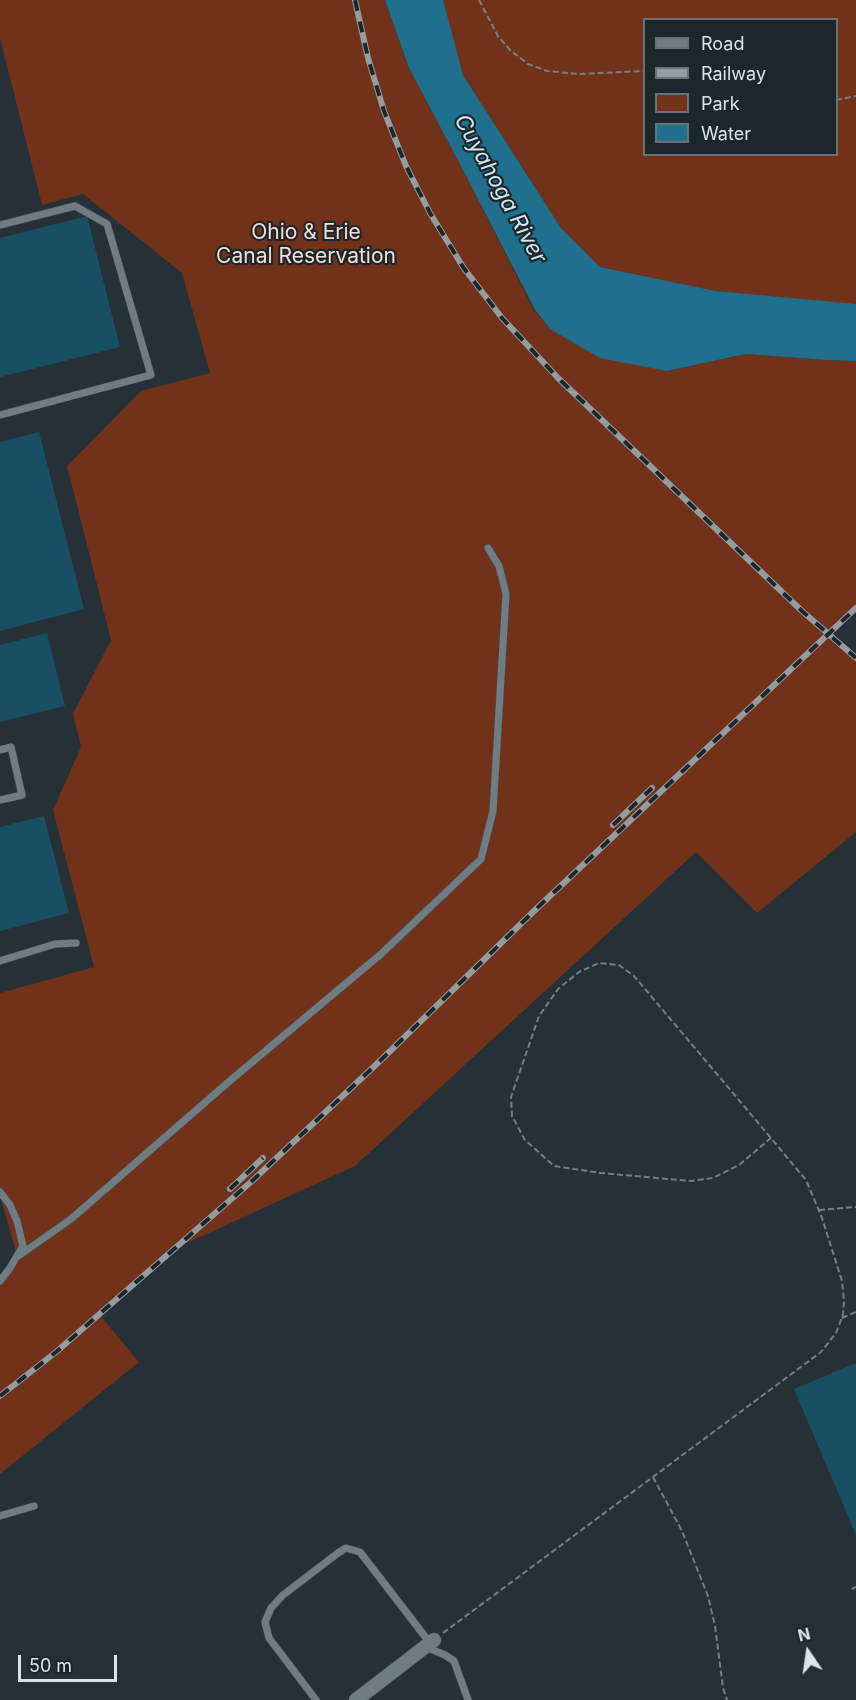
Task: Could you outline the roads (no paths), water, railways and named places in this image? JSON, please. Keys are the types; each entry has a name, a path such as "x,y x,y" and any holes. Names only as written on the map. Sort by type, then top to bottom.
{"street":[{"path":"356,1700 430,1643"}],"lane":[{"path":"0,225 75,206 107,224 151,375 0,415"},
{"path":"17,1257 71,1218 381,954 481,859 493,811 506,594 499,566 488,548"},
{"path":"0,750 10,747 22,795 0,800"},
{"path":"0,961 55,944 76,944"},
{"path":"0,1192 10,1205 17,1221 23,1246 0,1281"},
{"path":"0,1516 34,1506"},
{"path":"316,1700 269,1638 265,1622 271,1608 283,1595 346,1548 360,1552 430,1643 454,1661 468,1700"}],"water":[{"name":"Cuyahoga River","path":"385,0 443,0 463,75 561,228 600,267 716,291 856,304 856,361 745,354 667,371 600,358 550,329 535,310 409,68"}],"railway":[{"path":"355,0 368,58 384,111 406,166 430,213 463,267 502,318 558,378 802,611 856,658"},
{"path":"0,1396 56,1352 252,1181 856,608"},
{"path":"613,825 652,788"},
{"path":"230,1189 263,1158"}],"park label":[{"name":"Ohio & Erie Canal Reservation","path":"306,245"}]}
